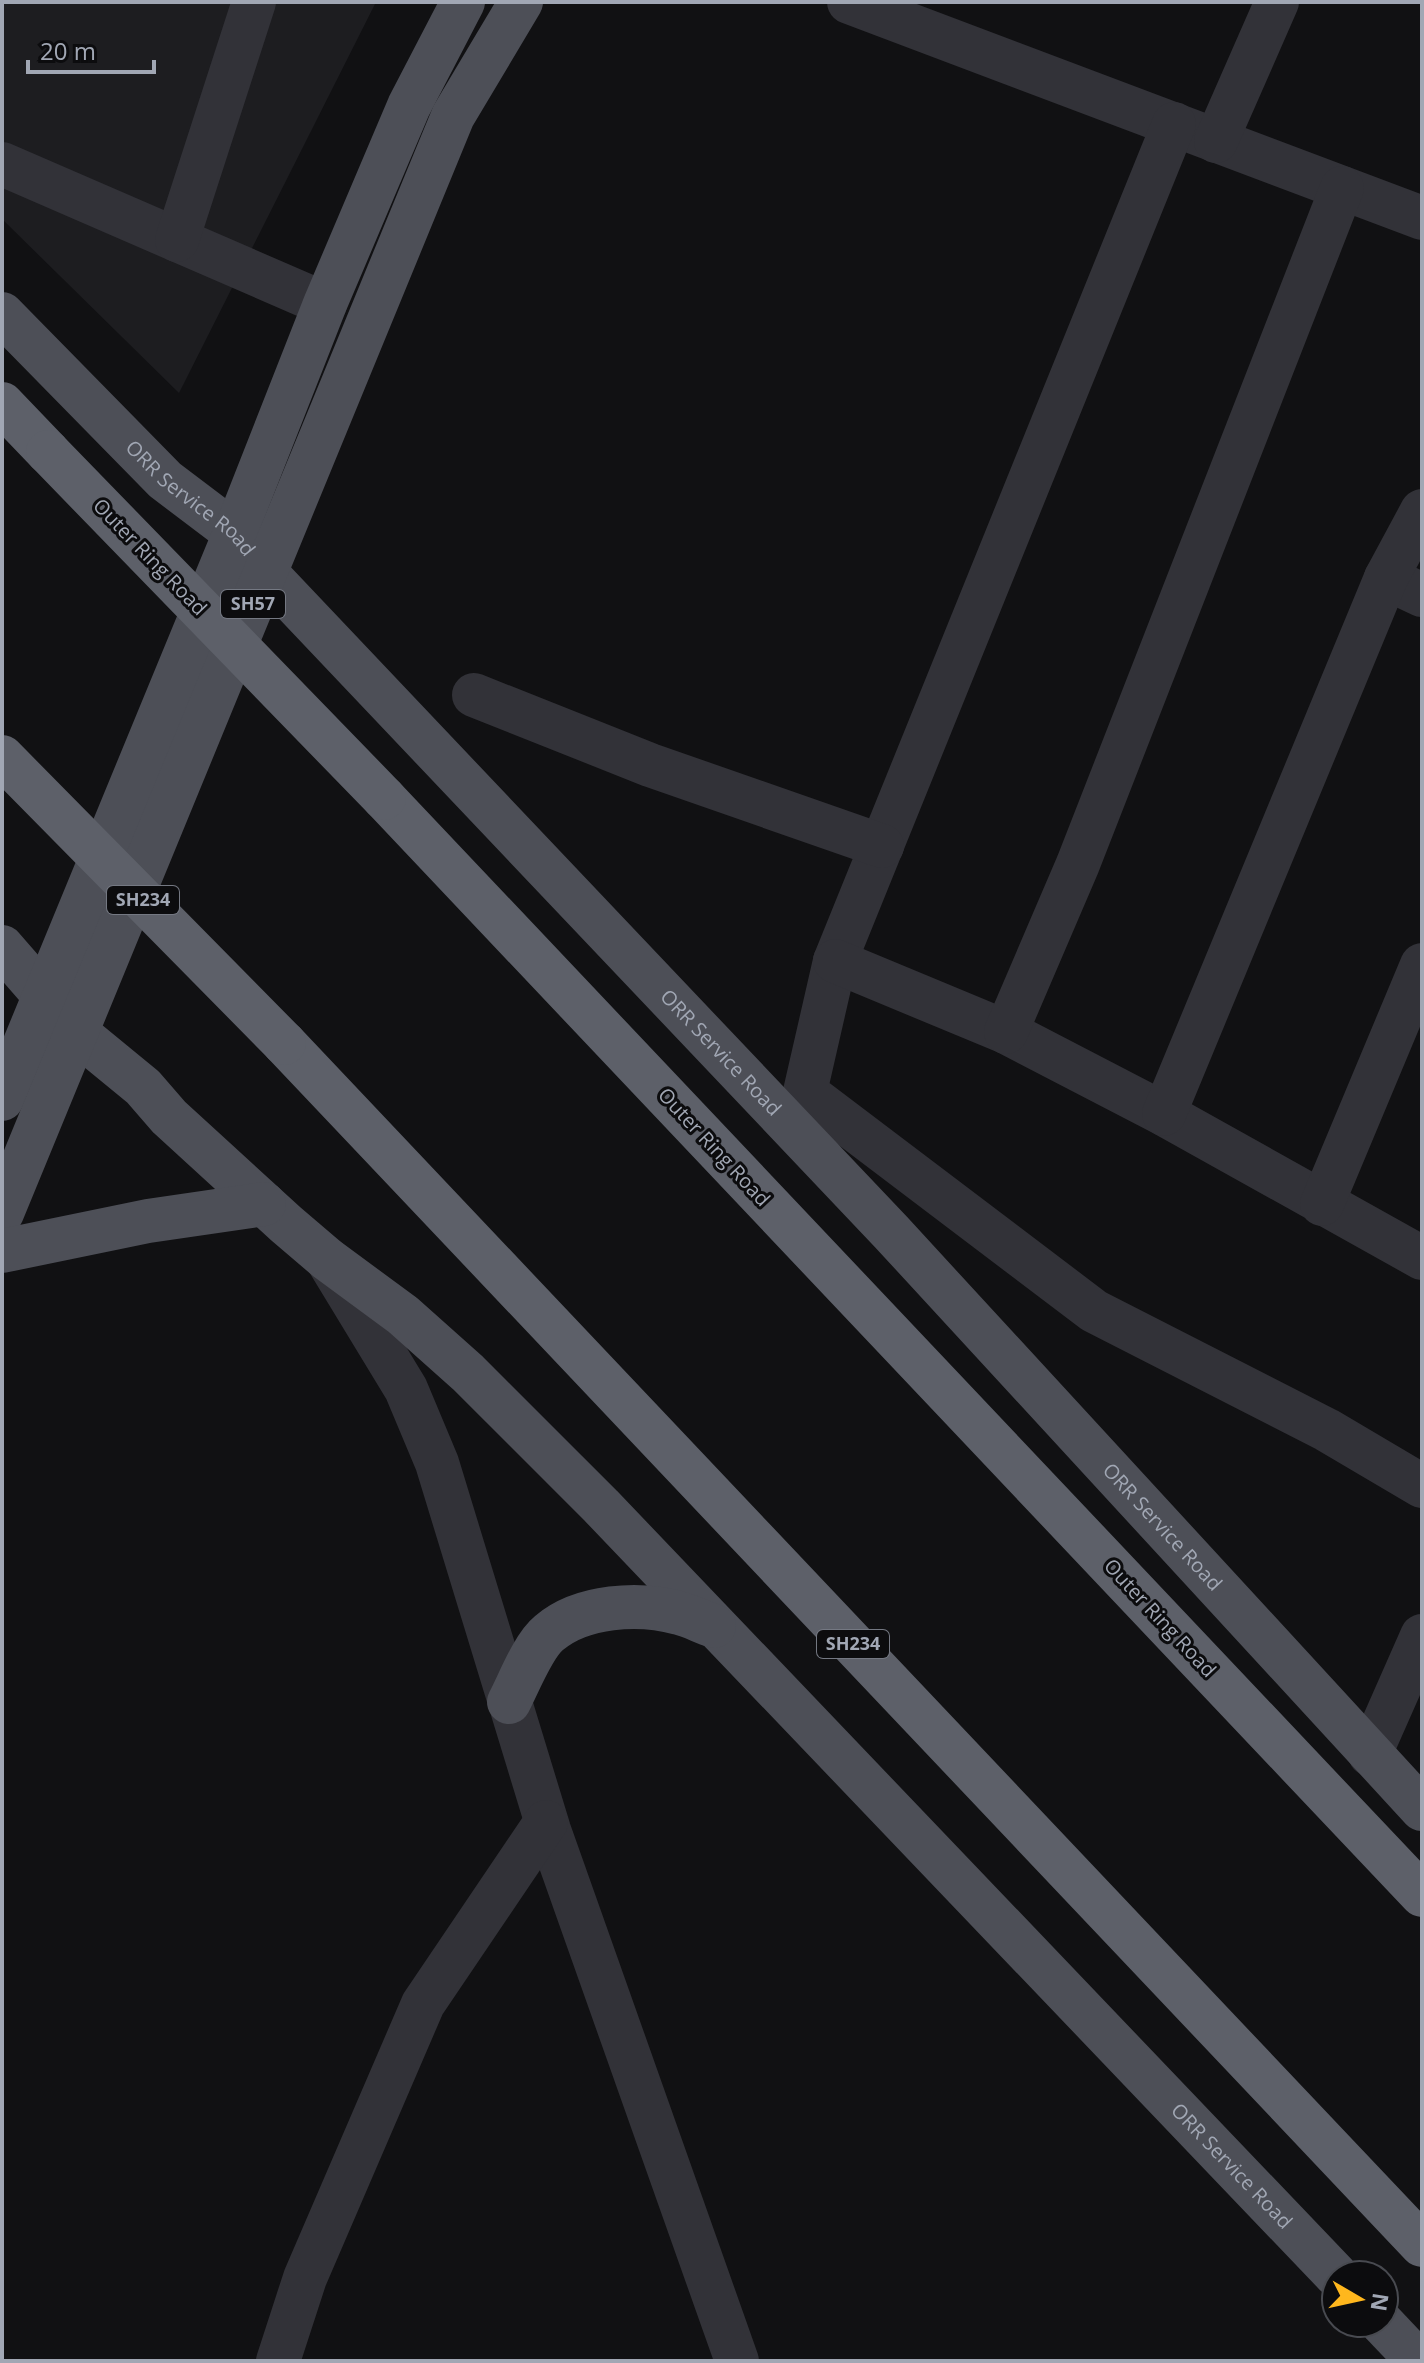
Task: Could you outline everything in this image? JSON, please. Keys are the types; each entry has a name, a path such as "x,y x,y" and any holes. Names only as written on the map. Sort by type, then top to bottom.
{"highway":[{"name":"Outer Ring Road","path":"2,404 384,798 1422,1895"},
{"name":"SH234","path":"2,757 284,1043 1422,2245"}],"main road":[{"name":"SH57","path":"2,1099 235,533 325,304 409,106 463,2"},
{"name":"SH57","path":"2,1213 453,116 521,2"},
{"name":"ORR Service Road","path":"2,314 165,480 235,533 266,573 891,1232 1422,1809"},
{"name":"ORR Service Road","path":"2,947 76,1032 143,1087 169,1117 264,1204 327,1259 403,1315 468,1373 716,1627 1321,2259"},
{"path":"2,1251 148,1221 264,1204"},
{"path":"509,1702 547,1634 576,1617 611,1609 647,1608 679,1613 716,1627"},
{"path":"1397,2339 1418,2361"}],"street":[{"path":"177,240 254,2"},
{"path":"849,2 1422,218"},
{"path":"1216,141 1277,2"},
{"path":"1174,124 835,961 805,1092 1094,1311 1327,1430 1422,1486"},
{"path":"2,164 325,304"},
{"path":"1006,1032 1078,864 1342,188"},
{"path":"1164,1114 1404,586 1422,511"},
{"path":"474,695 650,765 882,846"},
{"path":"835,961 1006,1032 1164,1114 1422,1258"},
{"path":"1322,1204 1422,965"},
{"path":"327,1259 406,1389 437,1463 546,1822 737,2361"},
{"path":"1370,1754 1409,1698 1422,1636"},
{"path":"278,2361 305,2278 423,2004 546,1822"}],"shaded area":[{"path":"2,2 376,2 179,393 2,219"}]}
